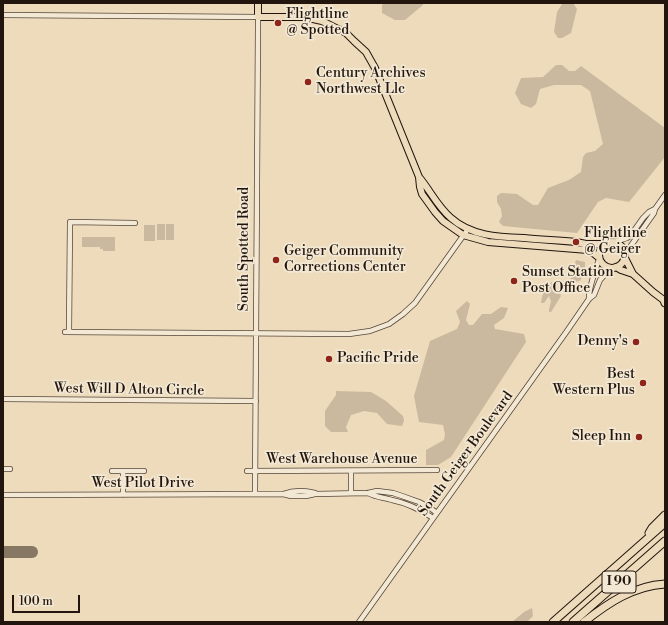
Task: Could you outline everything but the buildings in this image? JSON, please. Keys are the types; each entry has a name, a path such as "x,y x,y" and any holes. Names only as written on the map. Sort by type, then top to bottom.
{"highway":[{"path":"641,544 652,528 665,516"},
{"name":"I 90","path":"553,622 665,523"},
{"name":"I 90","path":"573,622 665,541"},
{"path":"584,622 619,597 643,588 665,584"}],"main road":[{"name":"South Spotted Road","path":"258,3 258,17"},
{"path":"258,17 304,18 322,21 346,33 366,52 375,68 419,177 422,194 435,212 463,236 488,242 588,250 599,258 604,265 633,274 665,301"},
{"path":"419,177 442,210 452,219 468,229 483,234 502,237 586,244 604,244 614,242 621,245 624,249 625,256 633,274"},
{"path":"599,258 599,250 604,244"},
{"path":"614,268 623,262 625,256"}],"street":[{"path":"3,15 258,17"},
{"name":"South Spotted Road","path":"255,494 258,17"},
{"path":"625,256 665,195"},
{"path":"614,242 627,238 631,235 643,218 655,209"},
{"path":"135,223 70,222 67,332 349,334 370,331 389,324 415,303 468,229"},
{"name":"South Geiger Boulevard","path":"589,299 588,293 599,258"},
{"name":"South Geiger Boulevard","path":"359,622 594,294 604,274 614,268"},
{"name":"West Will D Alton Circle","path":"3,399 256,401"},
{"path":"3,469 10,469"},
{"name":"West Warehouse Avenue","path":"247,471 437,470"},
{"path":"112,471 144,471"},
{"path":"123,471 124,495"},
{"path":"351,471 351,493"},
{"name":"West Pilot Drive","path":"3,495 283,494 291,496 306,496 315,494 368,493 377,491 393,493 419,502 437,513"},
{"name":"West Pilot Drive","path":"368,493 376,497 391,499 406,504 433,518"}],"shaded area":[{"path":"385,3 423,3 423,5 405,20 395,20 382,13 382,5"},
{"path":"573,3 577,9 571,33 562,38 558,38 554,32 557,12 562,4"},
{"path":"556,65 562,65 569,71 575,71 581,66 665,128 665,157 629,202 606,198 598,202 577,233 503,226 499,222 502,216 501,209 497,202 497,196 501,193 517,194 533,205 538,205 548,188 569,180 581,172 583,157 586,153 595,151 603,144 590,91 581,85 554,85 540,89 536,104 531,108 521,104 515,93 521,78 543,77"},
{"path":"157,224 165,224 165,240 157,240"},
{"path":"166,224 174,224 174,240 166,240"},
{"path":"144,225 155,225 155,241 144,241"},
{"path":"82,237 115,237 115,251 103,251 100,247 82,247"},
{"path":"576,260 585,262 585,271 580,281 573,282 570,278"},
{"path":"552,282 554,290 560,293 561,296 551,312 549,312 551,301 549,296 544,303 541,303 544,291"},
{"path":"467,301 470,304 466,320 469,325 473,325 482,314 491,314 501,307 508,308 504,318 494,325 495,329 524,334 526,342 451,457 438,465 426,465 426,450 444,440 445,434 443,425 419,422 414,396 430,341 457,329 460,322 456,311"},
{"path":"336,391 371,392 386,401 403,416 404,421 402,426 387,424 377,413 364,411 351,415 346,427 348,432 331,432 325,426 325,411 336,395"},
{"path":"532,608 533,616 527,622 512,622 524,612"}],"taxiway":[{"path":"3,552 32,552"}],"place":[{"name":"Flightline @ Spotted","path":"278,23"},
{"name":"Century Archives Northwest Llc","path":"308,82"},
{"name":"Flightline @ Geiger","path":"576,242"},
{"name":"Geiger Community Corrections Center","path":"276,260"},
{"name":"Sunset Station Post Office","path":"514,281"},
{"name":"Denny's","path":"636,342"},
{"name":"Pacific Pride","path":"329,359"},
{"name":"Best Western Plus","path":"643,383"},
{"name":"Sleep Inn","path":"639,437"}]}
